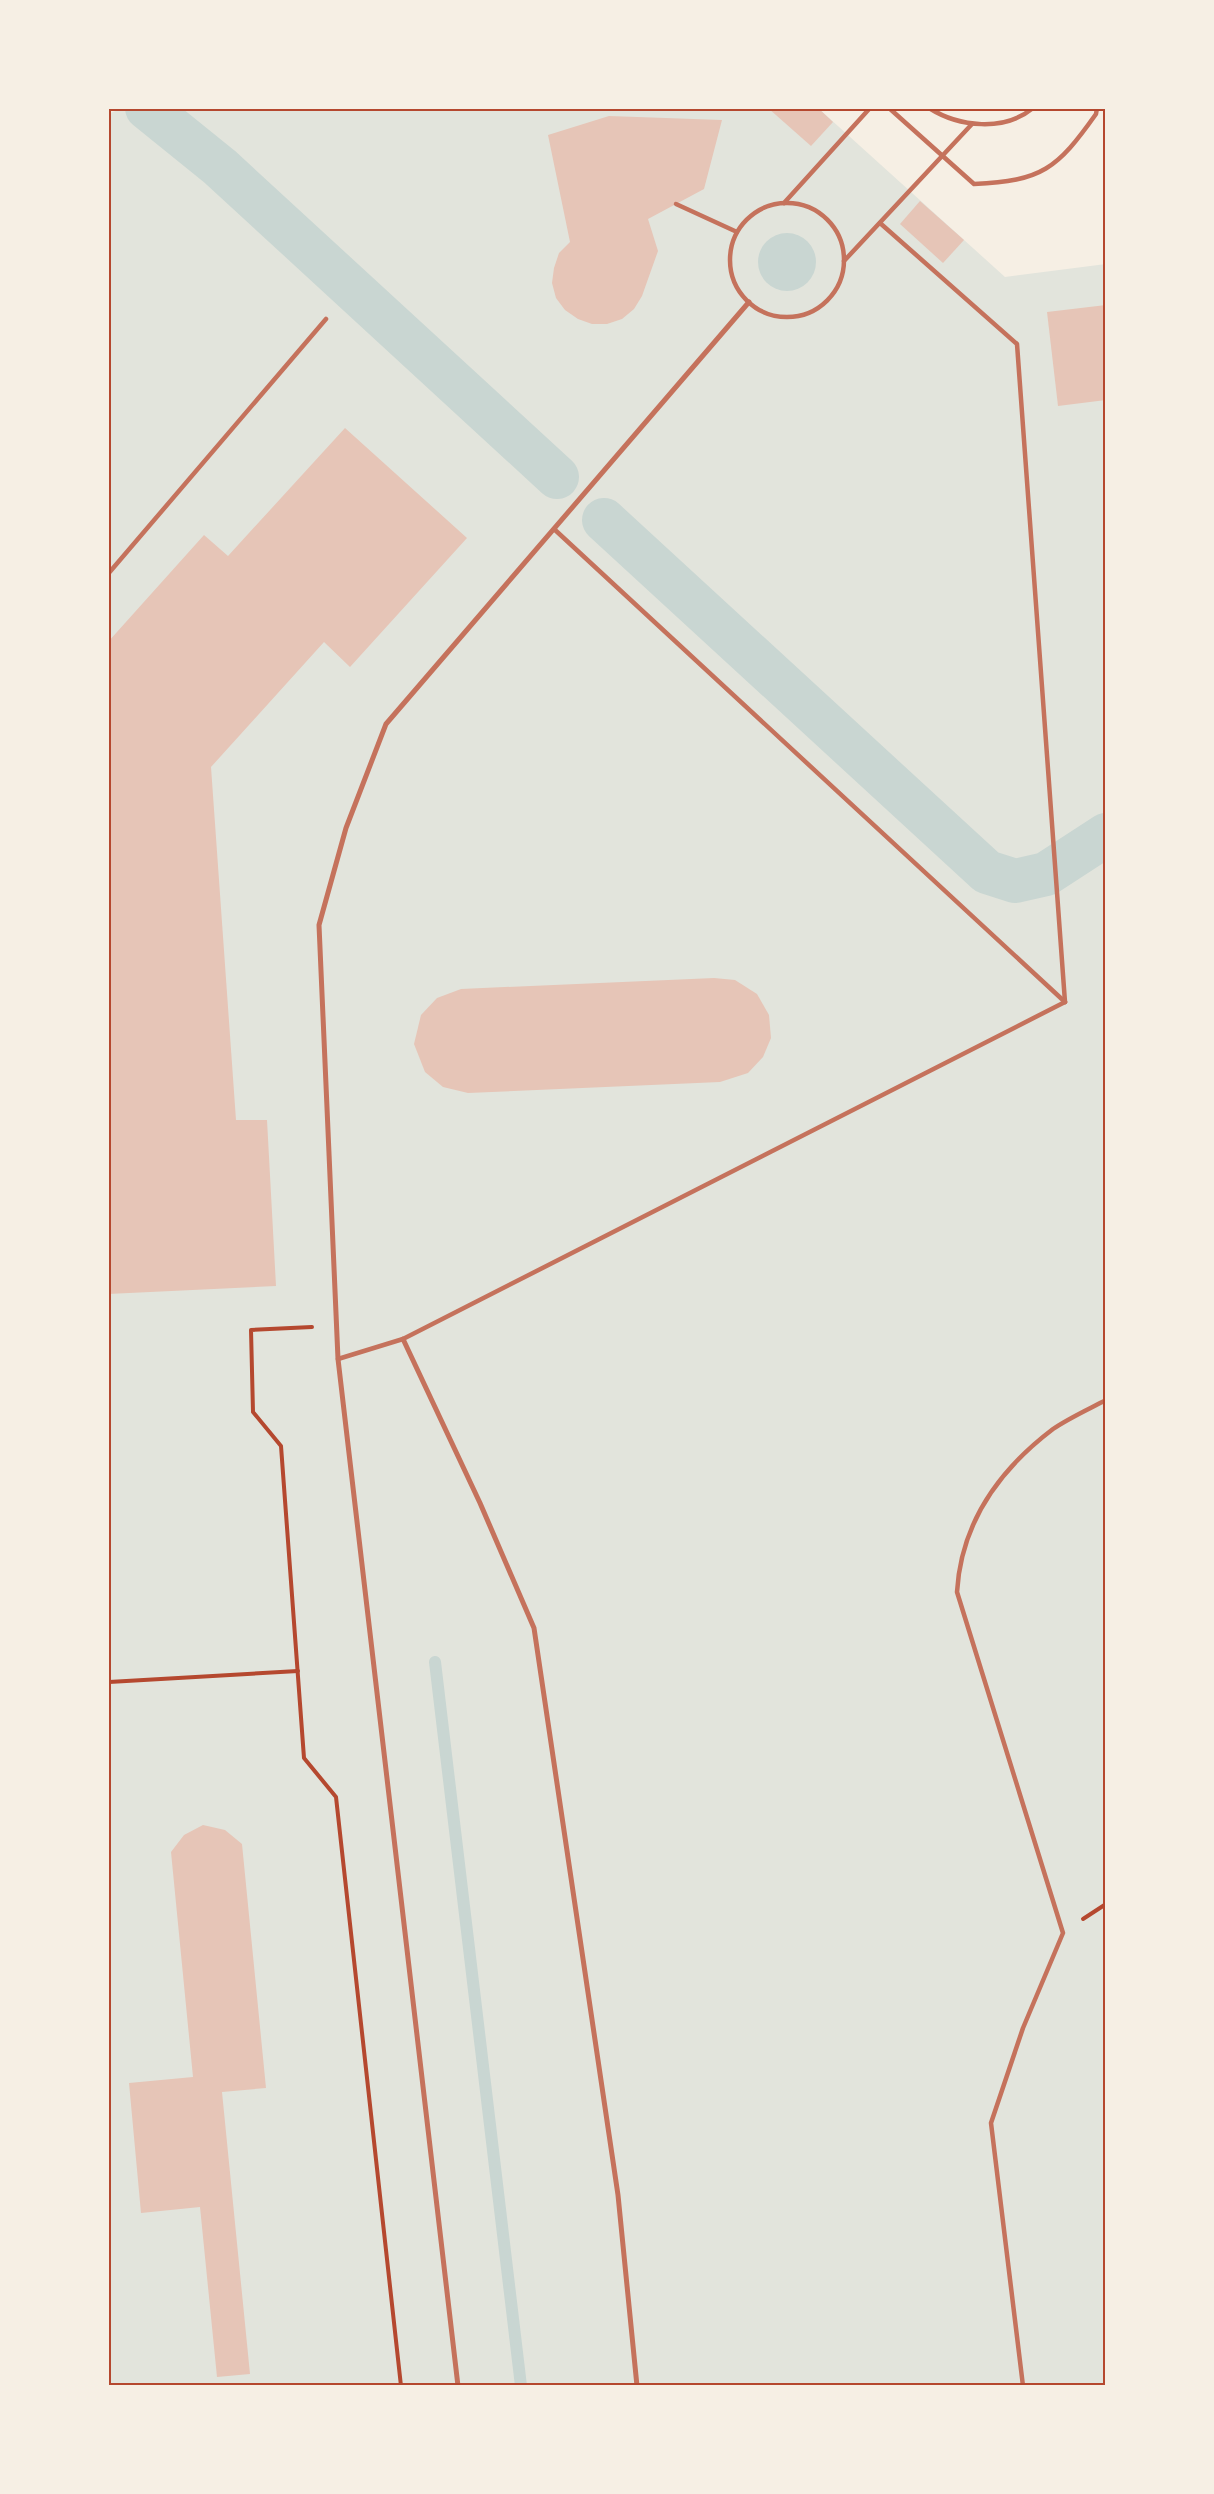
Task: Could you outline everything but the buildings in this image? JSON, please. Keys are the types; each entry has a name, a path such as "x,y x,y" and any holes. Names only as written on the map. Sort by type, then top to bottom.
{"street":[{"path":"459,2386 338,1359 319,925 346,828 386,724 749,302"},
{"path":"402,1339 480,1503 534,1628 618,2195 637,2386"}],"lane":[{"path":"784,203 870,108"},
{"path":"889,108 974,184 1009,183 1041,172 1069,152 1096,114 1097,108"},
{"path":"929,108 944,117 972,124 1000,123 1033,108"},
{"path":"844,261 972,124"},
{"path":"784,203 803,204 834,226 842,243 844,261 841,280 832,295 818,308 801,315 782,317 764,312 749,302 737,287 731,269 730,250 737,232 749,217 765,207 784,203"},
{"path":"676,204 737,232"},
{"path":"880,224 1017,344 1065,1002"},
{"path":"108,574 326,319"},
{"path":"554,529 1065,1002"},
{"path":"338,1359 402,1339 1065,1002"},
{"path":"1023,2386 991,2123 1023,2028 1063,1933 957,1592 958,1562 969,1530 986,1500 1029,1449 1055,1428 1106,1400"}],"path":[{"path":"336,1326 251,1330 253,1412 281,1446 304,1758 336,1797 401,2386"},
{"path":"108,1665 109,1682 298,1671"}],"shaded area":[{"path":"123,108 818,108 1005,277 1106,264 1106,2386 108,2386 108,114"},
{"path":"787,233 798,235 811,246 816,262 814,273 803,286 787,291 776,289 763,278 758,262 760,251 771,238"}],"waterway":[{"path":"147,108 220,167 557,477"},
{"path":"604,520 987,872 1015,881 1046,874 1106,835"},
{"path":"435,1662 521,2386"}]}
